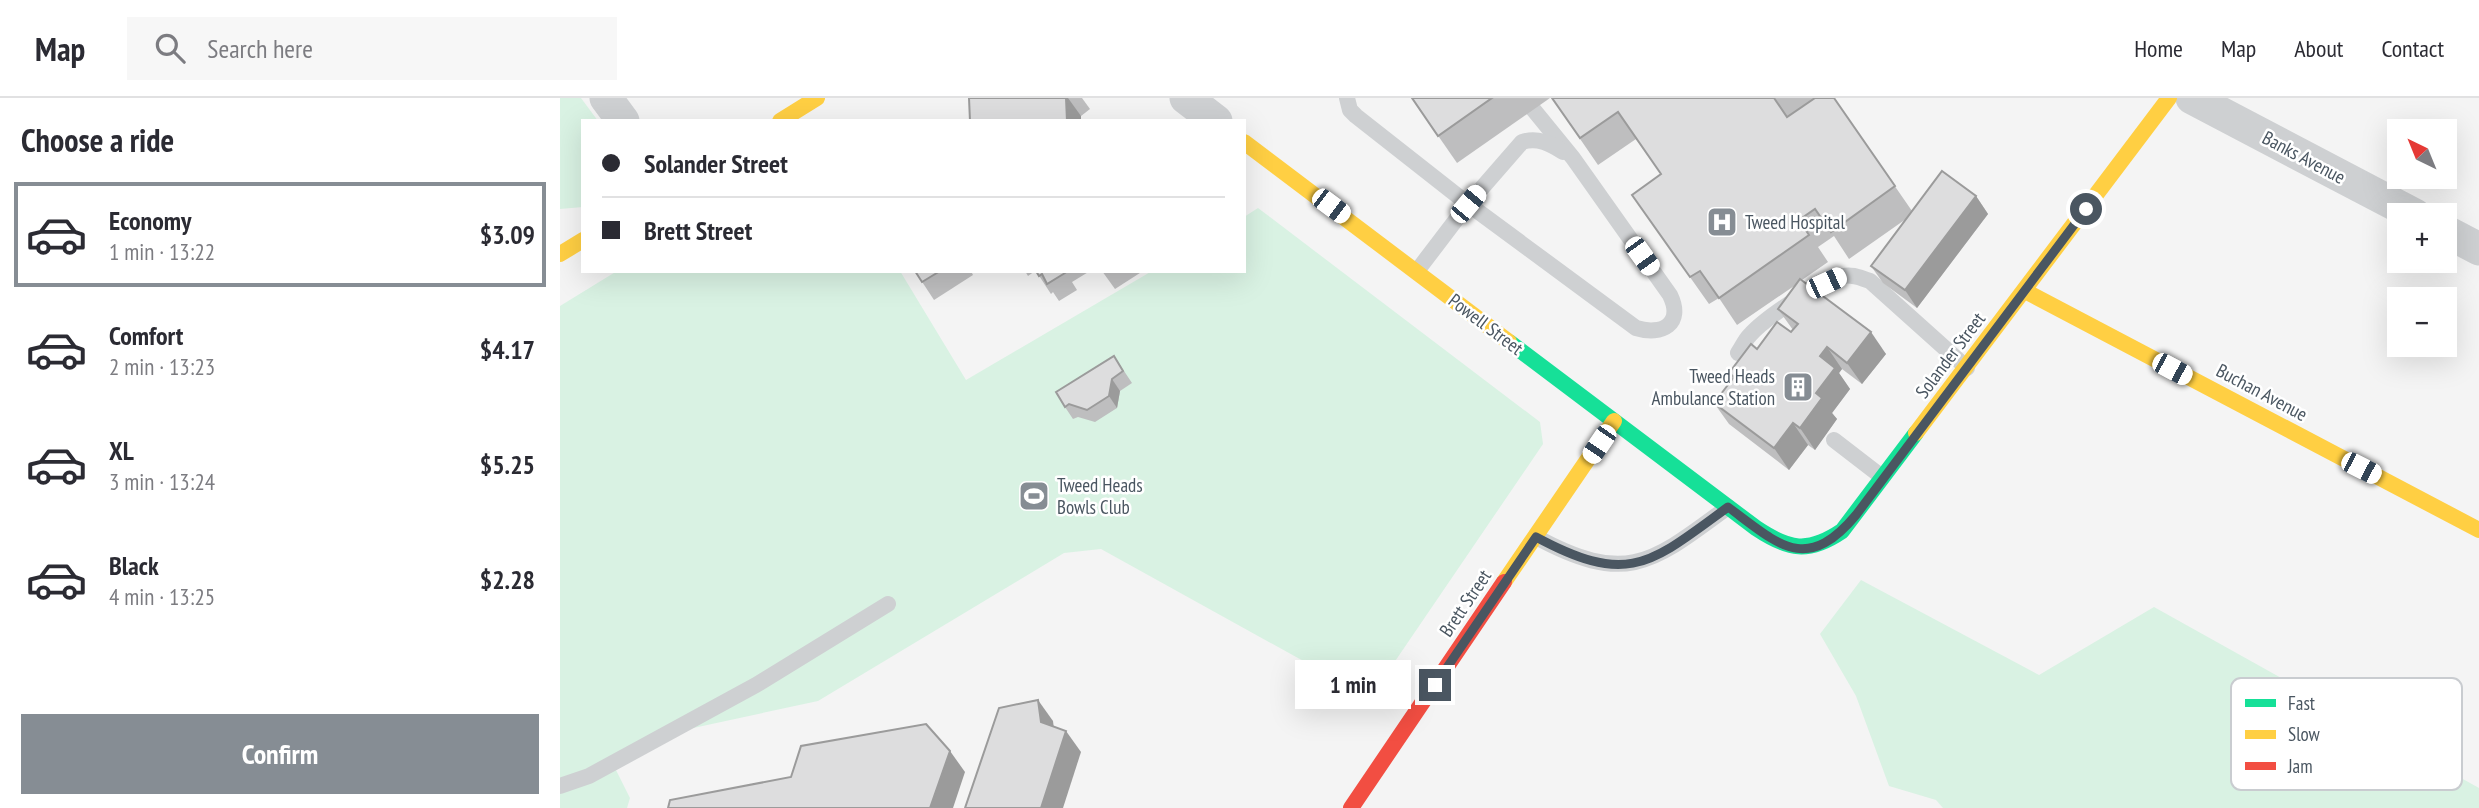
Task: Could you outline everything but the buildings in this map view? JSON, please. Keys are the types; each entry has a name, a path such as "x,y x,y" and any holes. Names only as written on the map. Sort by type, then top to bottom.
{"street":[{"path":"606,98 622,119"},
{"path":"783,119 817,98"},
{"path":"1186,98 1213,119"},
{"name":"Solander Street","path":"1728,507 1781,544 1797,549 1814,548 1829,542 1842,531 2169,98"},
{"name":"Banks Avenue","path":"2193,98 2392,203"},
{"name":"Powell Street","path":"1246,143 1728,507"},
{"path":"2457,237 2479,249"},
{"path":"560,254 581,241"},
{"name":"Buchan Avenue","path":"2025,291 2479,530"},
{"name":"Brett Street","path":"1351,808 1614,421"}],"lane":[{"path":"1348,98 1350,110 1356,116 1468,204 1636,328 1650,333 1658,332 1672,321 1675,312 1670,295 1573,158 1524,98"},
{"path":"1417,271 1468,204 1522,142 1531,139 1554,145 1573,158"},
{"path":"1738,353 1751,334 1778,312 1811,290 1840,276 1854,275 1870,281 1967,368"},
{"path":"1834,440 1884,478"},
{"path":"1536,537 1564,552 1601,564 1642,562 1665,552 1728,507"},
{"path":"560,786 589,776 756,685 888,604"}],"green space":[{"path":"560,98 581,98 597,119 581,119 581,207 560,209"},
{"name":"Tweed Heads Bowls Club","path":"1258,208 1540,422 1543,444 1370,698 1101,549 1064,553 818,701 684,730 616,770 630,798 627,808 560,808 560,306 614,273 901,273 966,380 1149,273 1246,273 1246,216"},
{"path":"1861,580 2039,675 2154,607 2281,678 2231,678 2231,790 2462,790 2462,779 2479,788 2479,808 1943,808 1936,800 1889,786 1856,696 1820,634"}],"traffic: fast":[{"path":"1509,342 1756,528 1789,545 1809,546 1842,531 1916,433"}],"traffic: slow":[{"path":"783,119 817,98"},
{"path":"1916,433 2169,98"},
{"path":"1246,144 1509,342"},
{"path":"560,254 581,241"},
{"path":"2025,291 2479,530"},
{"path":"1504,582 1614,421"}],"traffic: jam":[{"path":"1351,808 1504,582"}],"place":[{"name":"Tweed Hospital","path":"1722,222"},
{"name":"Tweed Heads Ambulance Station","path":"1798,387"},
{"name":"Tweed Heads Bowls Club","path":"1034,496"}],"route":[{"path":"1435,685 1536,537 1564,552 1601,564 1642,562 1665,552 1728,507 1781,544 1797,549 1814,548 1829,542 1856,515 2086,209"}]}
